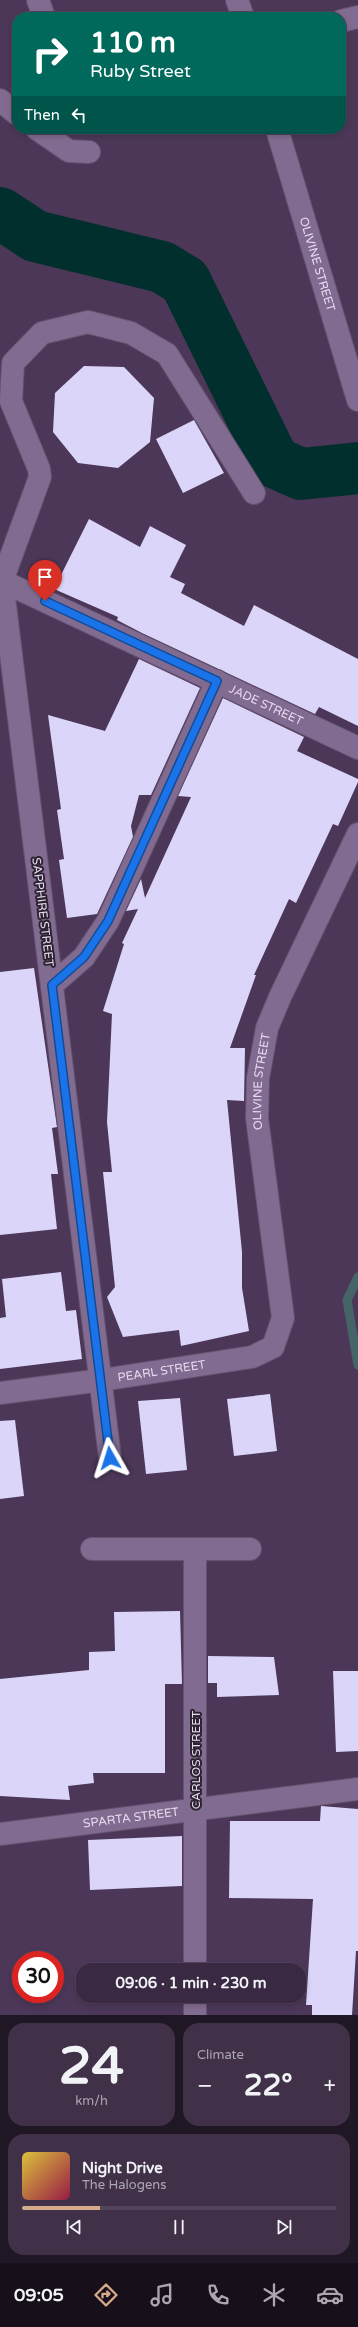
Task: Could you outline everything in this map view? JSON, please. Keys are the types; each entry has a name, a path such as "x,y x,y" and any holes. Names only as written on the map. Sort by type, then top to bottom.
{"street":[{"path":"38,0 42,12"},
{"path":"238,0 242,12"},
{"path":"346,20 358,16"},
{"path":"0,100 12,110"},
{"path":"45,134 69,150 88,152"},
{"name":"OLIVINE STREET","path":"278,134 358,400"},
{"path":"1,580 40,477 39,469 11,402 13,363 42,333 88,322 131,333 167,354 254,493"},
{"name":"JADE STREET","path":"1,580 358,748"},
{"name":"SAPPHIRE STREET","path":"1,580 102,1380 110,1458"},
{"path":"52,985 84,957 108,921 217,681"},
{"name":"OLIVINE STREET","path":"273,1347 283,1318 257,1118 258,1078 268,1028 280,997 358,834"},
{"name":"PEARL STREET","path":"0,1392 102,1380 252,1357 273,1347"},
{"path":"92,1549 250,1549"},
{"name":"CARLOS STREET","path":"195,1549 195,1963"},
{"name":"SPARTA STREET","path":"0,1834 196,1808 358,1789"},
{"path":"195,2003 195,2015"}],"building":[{"path":"84,366 124,367 154,398 150,442 118,468 78,463 53,432 55,393"},
{"path":"194,420 224,473 183,493 156,439"},
{"path":"89,519 140,547 150,526 186,545 170,577 185,584 181,593 244,626 254,605 358,659 358,726 319,707 315,714 142,633 117,620 118,617 54,589"},
{"path":"139,659 200,688 151,795 139,795 131,826 133,837 97,914 67,918 59,860 64,859 57,810 61,809 48,715 105,731"},
{"path":"223,698 304,737 297,751 358,779 358,782 338,826 333,824 296,903 289,899 254,975 256,975 230,1048 245,1048 244,1101 227,1100 242,1252 242,1288 249,1331 181,1346 179,1330 123,1337 107,1297 115,1287 103,1172 112,1172 107,1122 112,1014 103,1011 124,944 122,943 138,909 126,911 141,879 145,898 191,797 178,796"},
{"path":"34,968 57,1127 52,1128 58,1174 51,1174 57,1229 0,1235 0,972"},
{"path":"61,1272 66,1311 76,1310 82,1359 0,1369 0,1318 6,1317 2,1279"},
{"path":"270,1394 277,1451 234,1456 227,1399"},
{"path":"180,1398 187,1470 146,1474 138,1401"},
{"path":"15,1420 24,1496 0,1499 0,1421"},
{"path":"180,1611 182,1684 165,1684 165,1773 93,1773 94,1783 68,1786 70,1800 0,1796 0,1679 89,1670 89,1652 115,1651 114,1612"},
{"path":"208,1656 274,1657 279,1695 217,1697 217,1683 208,1683"},
{"path":"333,1671 358,1671 358,1751 336,1752"},
{"path":"321,1806 358,1809 358,1951 356,1951 352,2015 312,2015 312,2005 306,2005 313,1899 229,1898 230,1821 320,1821"},
{"path":"182,1836 182,1886 90,1890 88,1840"}],"waterway":[{"path":"0,213 35,236 162,267 185,281 274,462 301,474 358,468"},
{"path":"358,1277 347,1300 358,1365"}],"route":[{"path":"45,601 217,681 108,921 84,957 52,985 102,1380 110,1458"}]}
